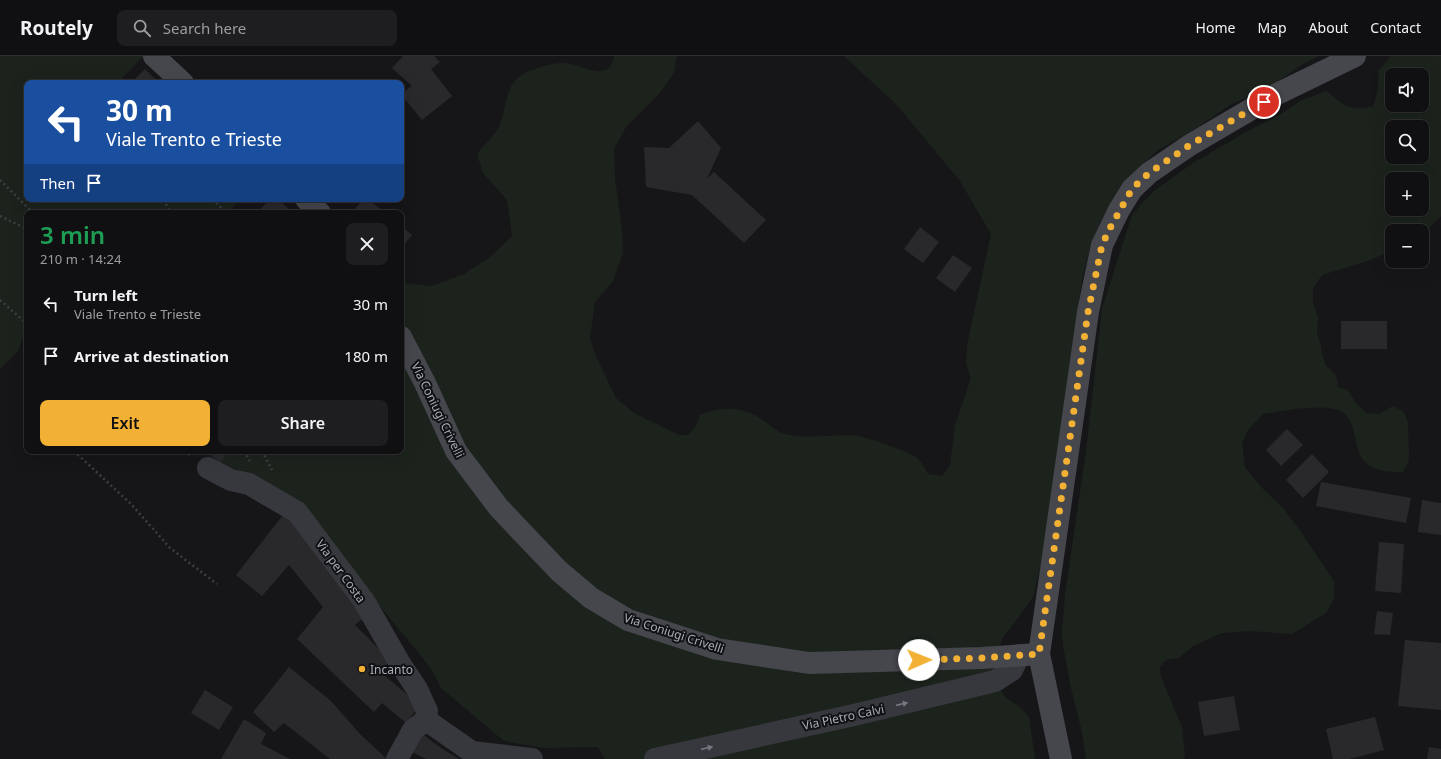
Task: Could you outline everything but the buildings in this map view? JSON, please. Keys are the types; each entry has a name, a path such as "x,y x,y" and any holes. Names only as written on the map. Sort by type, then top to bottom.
{"main road":[{"path":"154,56 180,80"},
{"path":"1061,759 1046,689 1029,654 1088,312 1102,245 1132,189 1149,173 1190,145 1277,94 1354,56"},
{"path":"309,202 317,210"},
{"name":"Via Coniugi Crivelli","path":"404,343 425,383 456,451 499,508 559,571 591,598 628,620 717,649 809,663 982,658 1029,654"}],"street":[{"name":"Via per Costa","path":"208,468 231,480 249,484 297,512 364,601 395,656 417,689 427,711 426,720"},
{"name":"Via Pietro Calvi","path":"655,759 861,714 995,681 1012,670 1029,654"},
{"path":"400,752 413,730 426,720 478,756 532,759"}],"path":[{"path":"0,180 30,210"},
{"path":"216,202 223,210"},
{"path":"0,216 24,227"},
{"path":"0,300 24,321"},
{"path":"77,454 132,505 170,548 218,584"}],"shaded area":[{"path":"0,56 143,56 121,80 24,80 24,202 237,202 232,210 24,210 24,334 18,351 0,369"},
{"path":"614,56 677,56 674,73 660,93 626,127 614,149 615,178 622,230 623,253 613,281 595,302 590,338 595,354 616,398 634,413 679,435 688,435 696,426 700,415 725,409 741,410 756,416 784,434 810,437 852,435 875,441 918,458 928,474 942,476 950,466 955,425 971,378 966,364 967,345 991,234 960,181 897,105 844,56 1319,56 1303,64 1266,89 1230,105 1198,127 1158,150 1135,172 1118,193 1100,222 1091,244 1082,280 1043,555 1033,597 1002,638 997,658 999,687 1005,697 1020,707 1029,717 1035,759 605,759 598,747 544,748 504,741 441,688 432,670 347,567 255,479 208,454 404,454 404,283 432,286 464,274 489,258 512,236 507,200 483,173 477,154 498,129 509,91 517,78 535,69 559,63 600,71 606,70 611,65"},
{"path":"1391,56 1441,56 1441,216 1429,228 1429,224 1385,224 1385,253 1371,260 1322,275 1313,288 1313,302 1318,318 1317,333 1322,355 1326,366 1336,375 1338,387 1348,390 1356,403 1366,413 1379,414 1393,406 1403,411 1408,422 1409,461 1403,472 1383,471 1373,468 1365,462 1361,456 1350,421 1346,415 1340,411 1333,409 1313,408 1263,414 1248,430 1242,443 1245,467 1260,486 1283,508 1301,532 1334,581 1334,599 1326,613 1292,634 1249,631 1222,633 1193,646 1179,658 1166,660 1160,667 1161,677 1182,727 1185,755 1184,759 1086,759 1082,732 1071,688 1063,646 1062,632 1065,595 1086,451 1102,309 1132,215 1154,191 1193,163 1286,111 1300,101 1326,91 1352,108 1365,108 1373,106 1378,89 1378,71"}],"place":[{"name":"Incanto","path":"362,669"}],"route":[{"path":"919,660 1039,654 1044,628 1062,489 1088,312 1102,245 1132,189 1149,173 1190,145 1264,102"}]}
